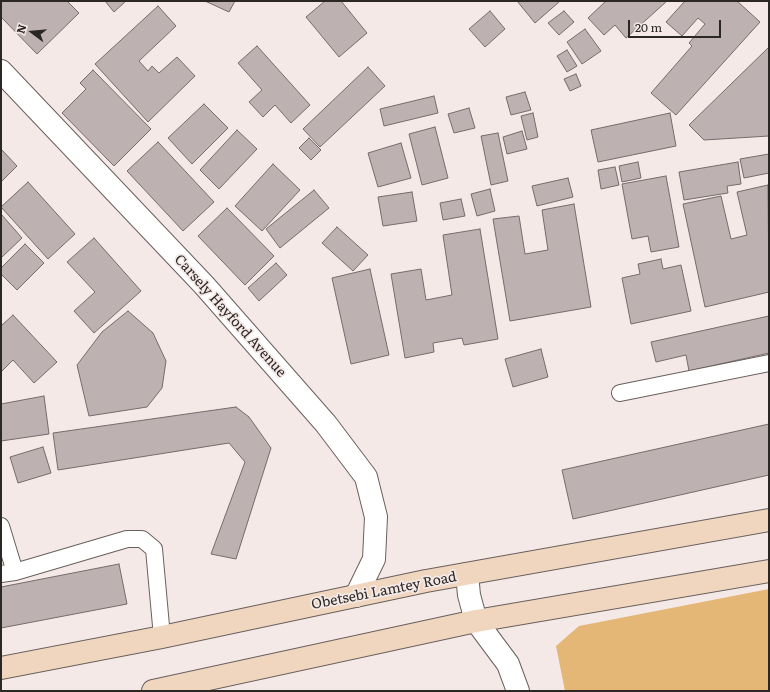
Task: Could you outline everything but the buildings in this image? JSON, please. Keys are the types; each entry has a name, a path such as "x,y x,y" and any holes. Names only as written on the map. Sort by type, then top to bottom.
{"main road":[{"name":"Obetsebi Lamtey Road","path":"1,668 162,637 466,574 769,520"},
{"path":"153,691 476,620 769,571"}],"street":[{"name":"Carsely Hayford Avenue","path":"1,71 204,285 326,424 366,478 376,517 374,559 356,596"},
{"path":"466,574 469,595 476,620 508,664 518,691"}],"lane":[{"path":"620,393 769,364"},
{"path":"1,526 8,573 128,539 142,539 154,548 162,637"}],"shaded area":[{"path":"769,589 769,691 565,691 556,646 579,626"}]}
